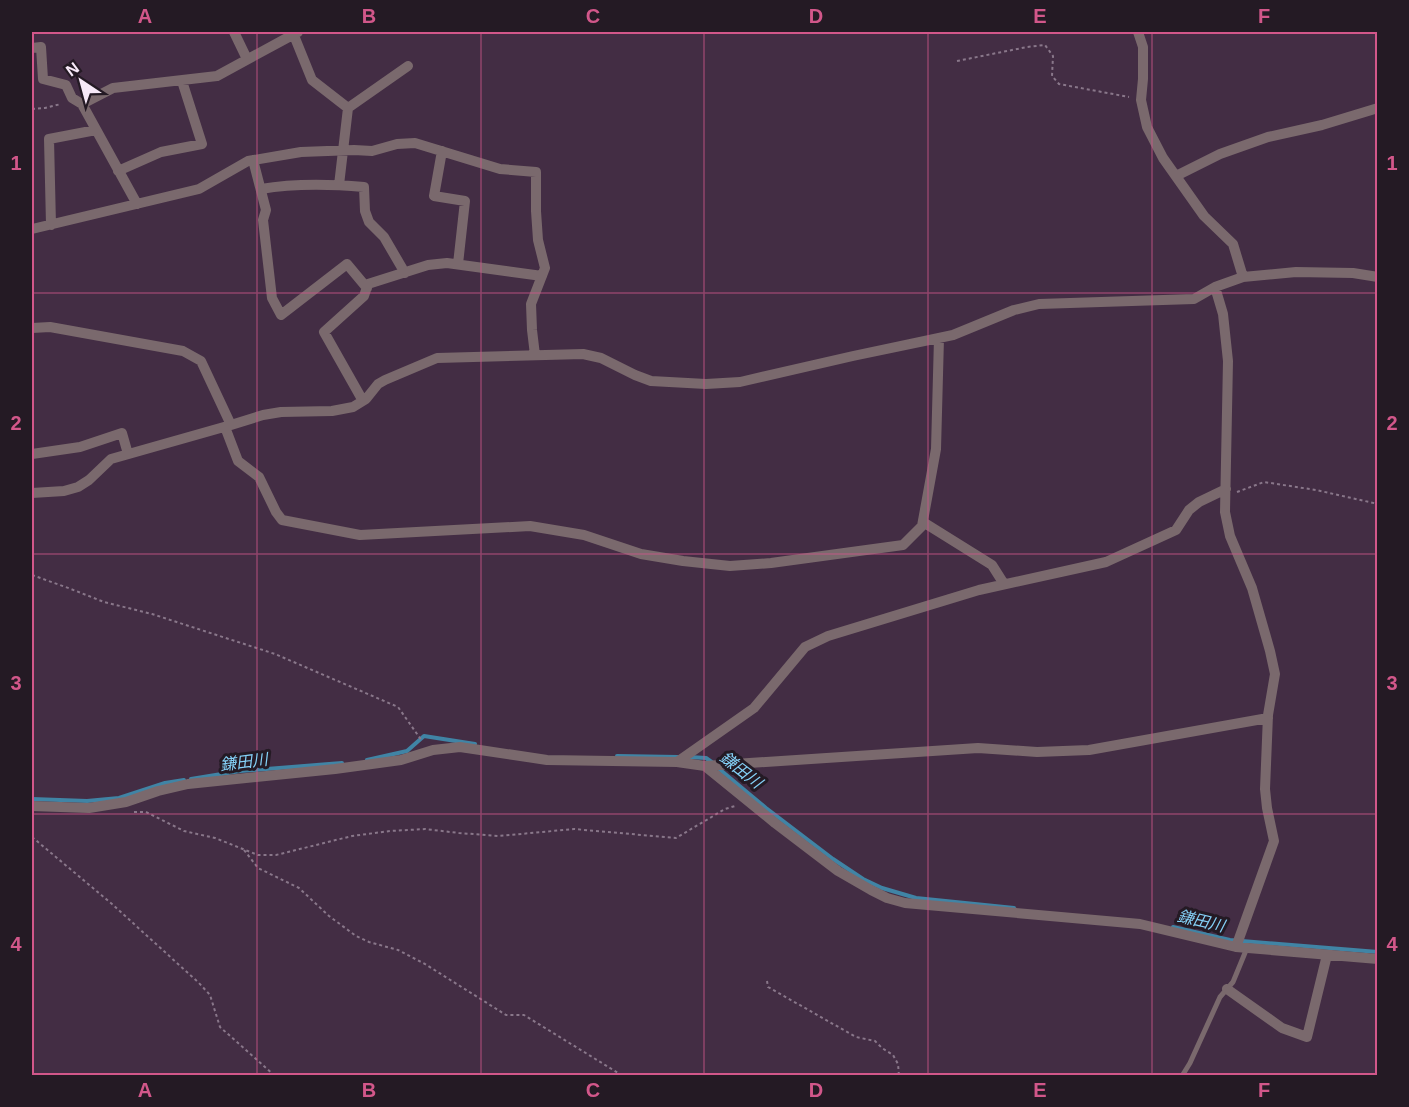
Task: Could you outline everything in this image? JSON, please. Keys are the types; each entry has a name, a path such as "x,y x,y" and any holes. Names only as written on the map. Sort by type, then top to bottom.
{"street":[{"path":"234,32 247,59"},
{"path":"77,101 113,88 217,76 296,32 312,80 348,108"},
{"path":"1138,32 1143,47 1141,100 1147,127 1163,158 1204,216 1233,244 1243,277"},
{"path":"32,48 41,47 44,79 66,85 96,130 136,204"},
{"path":"339,185 348,108 408,66"},
{"path":"118,171 161,152 202,144 182,81"},
{"path":"1176,176 1220,154 1268,137 1322,125 1377,108"},
{"path":"51,225 49,139 96,130"},
{"path":"32,229 199,189 248,161 301,152 372,151 397,144 415,143 500,169 536,172 538,240 544,268 531,304 535,355"},
{"path":"442,151 434,196 465,201 458,264"},
{"path":"253,160 266,210 263,220 272,298 281,315 347,264 367,288"},
{"path":"261,189 286,184 364,187 365,211 369,222 384,237 405,273"},
{"path":"363,401 324,332 364,296 368,284 428,265 447,263 542,276"},
{"path":"32,493 64,491 78,487 111,459 263,415 281,412 332,411 353,407 363,401 378,384 437,358 583,354 601,358 651,381 706,384 740,382 953,335 1014,310 1039,304 1194,299 1215,287 1243,277 1296,272 1353,273 1377,277"},
{"path":"1215,287 1223,314 1228,362 1225,512 1230,536 1252,588 1275,674 1268,718 1266,799 1274,841 1236,947"},
{"path":"32,328 50,327 183,351 201,361 228,426 238,461 259,477 282,520 360,535 530,526 584,535 641,554 730,566 903,545 922,526 936,448 939,338"},
{"path":"32,454 80,447 122,433 128,454"},
{"path":"677,762 754,708 805,647 828,636 980,590 1106,562 1176,530 1189,510 1199,502 1226,493"},
{"path":"923,522 992,565 1004,584"},
{"path":"32,806 89,807 115,804 188,784 335,769 401,760 429,751 460,747 547,760 677,762 705,766 978,748 1037,752 1089,750 1268,718"},
{"path":"705,766 838,871 887,898 905,903 1140,924 1236,947 1377,959"},
{"path":"1227,990 1282,1028 1307,1037 1328,955"}],"lane":[{"path":"1182,1076 1220,998 1233,982 1247,948"}],"path":[{"path":"957,61 1045,45 1053,56 1052,76 1059,84 1141,100"},
{"path":"32,109 77,101"},
{"path":"1226,493 1264,482 1316,490 1377,504"},
{"path":"32,575 104,602 152,614 275,654 398,707 429,751"},
{"path":"115,804 136,812 147,812 184,831 215,838 258,855 276,855 352,836 425,829 499,836 574,830 675,838 725,809 749,801"},
{"path":"32,837 112,904 199,983 210,995 220,1027 275,1076"},
{"path":"243,848 258,868 299,888 329,916 356,936 398,951 425,964 506,1015 524,1015 623,1076"},
{"path":"767,981 768,987 856,1037 875,1041 893,1055 898,1064 899,1076"}],"waterway":[{"name":"鎌田川","path":"367,760 407,751 424,736 475,744"},
{"name":"鎌田川","path":"617,756 678,757"},
{"name":"鎌田川","path":"689,757 706,758 713,763"},
{"name":"鎌田川","path":"191,779 240,771 342,763"},
{"name":"鎌田川","path":"718,768 833,859 863,879 882,888 916,898 1014,908"},
{"name":"鎌田川","path":"32,799 87,801 119,798 165,783 184,780"},
{"name":"鎌田川","path":"1173,927 1230,940 1378,952"}]}
